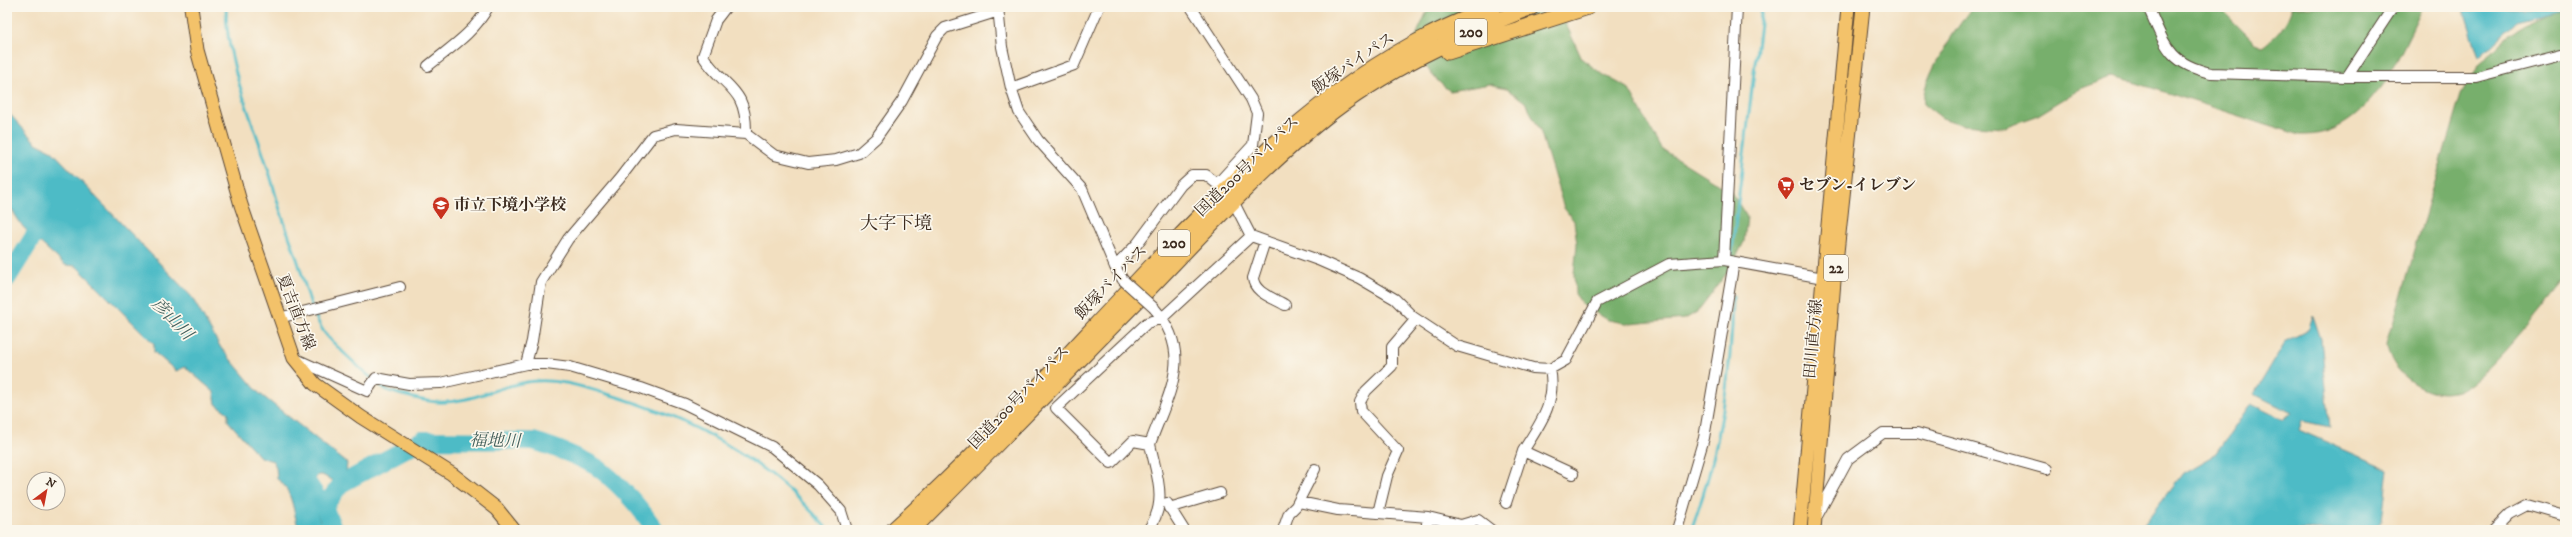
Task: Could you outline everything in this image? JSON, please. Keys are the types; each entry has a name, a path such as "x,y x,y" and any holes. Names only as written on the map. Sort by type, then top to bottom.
{"highway":[{"path":"1427,36 1474,7"},
{"name":"飯塚バイパス","path":"893,530 989,437 1225,191 1273,145 1338,93 1427,36 1494,7"},
{"name":"国道200号バイパス","path":"912,530 1036,406 1225,191 1271,163 1324,118 1379,81 1498,20 1532,7"},
{"path":"1412,63 1588,7"}],"main road":[{"name":"夏吉直方線","path":"191,7 197,50 241,205 294,358 315,384 361,417 452,474 496,509 514,530"},
{"name":"田川直方線","path":"1814,526 1848,7"},
{"name":"田川直方線","path":"1800,530 1829,279 1863,7"}],"street":[{"path":"428,66 469,32 481,19 488,7"},
{"path":"726,7 716,20 703,56 709,66 722,78 741,100 746,112 746,134"},
{"path":"1011,88 1074,65 1099,7"},
{"path":"1191,7 1252,99 1257,113 1253,146 1225,191"},
{"path":"1677,530 1704,438 1729,261 1737,7"},
{"path":"2148,7 2166,47 2179,61 2191,68 2211,73 2347,78 2476,77 2565,54"},
{"path":"2347,78 2393,7"},
{"path":"526,364 532,341 541,282 568,239 620,178 653,135 676,129 746,134 774,155 789,160 808,163 836,160 859,153 876,138 902,101 937,36 945,28 1000,8 1002,47 1011,88 1019,112 1038,140 1082,189 1114,267 1123,280 1154,308 1162,318 1175,346 1176,374 1150,444 1162,495 1184,530"},
{"path":"1114,267 1137,244 1181,185 1192,175 1206,175 1225,191 1251,236 1359,278 1395,299 1416,319 1457,346 1475,353 1533,368 1550,369 1566,360 1597,302 1669,264 1729,261 1829,279"},
{"path":"1150,444 1133,441 1111,462 1056,408 1147,323 1162,318 1251,236"},
{"path":"1265,241 1253,278 1253,284 1259,291 1285,304"},
{"path":"279,318 400,287"},
{"path":"1378,513 1387,476 1398,451 1361,410 1360,402 1366,391 1392,366 1392,347 1416,319"},
{"path":"294,358 366,391 376,378 409,384 441,383 526,364 570,367 641,388 685,404 772,446 818,485 841,512 847,530"},
{"path":"1506,503 1523,451 1548,407 1554,385 1550,369"},
{"path":"1814,526 1848,459 1883,433 1917,433 2047,469"},
{"path":"1523,451 1574,474"},
{"path":"1283,530 1289,513 1299,502 1315,469"},
{"path":"1169,508 1220,493"},
{"path":"1148,530 1162,495"},
{"path":"1299,502 1338,510 1428,517 1461,525 1478,520 1491,530"},
{"path":"2494,530 2510,514 2527,505 2565,516"},
{"path":"1155,514 1158,530"},
{"path":"1426,530 1428,517"}],"green space":[{"path":"1429,7 1563,7 1564,20 1582,59 1602,74 1628,88 1662,149 1731,192 1747,217 1744,242 1730,269 1697,312 1685,319 1630,324 1608,320 1584,306 1575,294 1574,274 1577,244 1574,221 1564,208 1540,130 1525,102 1506,88 1490,84 1450,91 1432,75 1423,62 1414,40"},
{"path":"1972,7 2219,7 2255,43 2263,46 2281,29 2288,19 2292,7 2423,7 2391,71 2378,91 2362,109 2344,123 2324,132 2300,135 2114,76 2080,89 2038,115 2002,128 1963,125 1942,118 1924,104 1924,94 1927,82 1941,54"},
{"path":"2565,7 2565,279 2514,341 2483,373 2457,391 2446,393 2435,392 2414,383 2404,376 2390,356 2387,344 2461,94 2473,74 2504,38 2528,22"}],"water":[{"path":"2463,7 2565,7 2565,9 2516,21 2479,57"},
{"path":"7,111 36,143 52,151 191,296 221,348 259,393 347,463 346,475 341,482 338,483 322,475 318,475 315,479 318,514 323,530 299,530 292,502 286,489 277,479 276,467 273,461 260,457 228,421 228,413 216,404 214,392 185,367 176,371 154,352 154,344 76,266 65,265 23,227 7,200"},
{"path":"2313,316 2321,339 2330,427 2302,421 2299,430 2388,469 2382,520 2373,530 2139,530 2183,473 2216,454 2251,404 2284,420 2292,413 2254,394 2285,342 2308,330"}],"waterway":[{"path":"226,7 227,30 237,76 311,306 324,332 335,345 366,373 389,391 413,398 437,402 462,400 511,385 536,381 553,381 579,386 636,403 697,429 754,463 781,483 805,505 828,530"},
{"path":"1731,259 1762,7"},
{"path":"7,279 47,215"},
{"path":"1691,530 1709,474 1722,415 1730,355 1733,296"},
{"name":"福地川","path":"324,507 341,484 422,440 533,441 568,453 601,470 631,498 655,530"},
{"name":"彦山川","path":"300,471 325,509 334,530"}],"place":[{"name":"セブン-イレブン","path":"1786,200"},
{"name":"市立下境小学校","path":"441,220"}],"district":[{"name":"大字下境","path":"896,224"}]}
